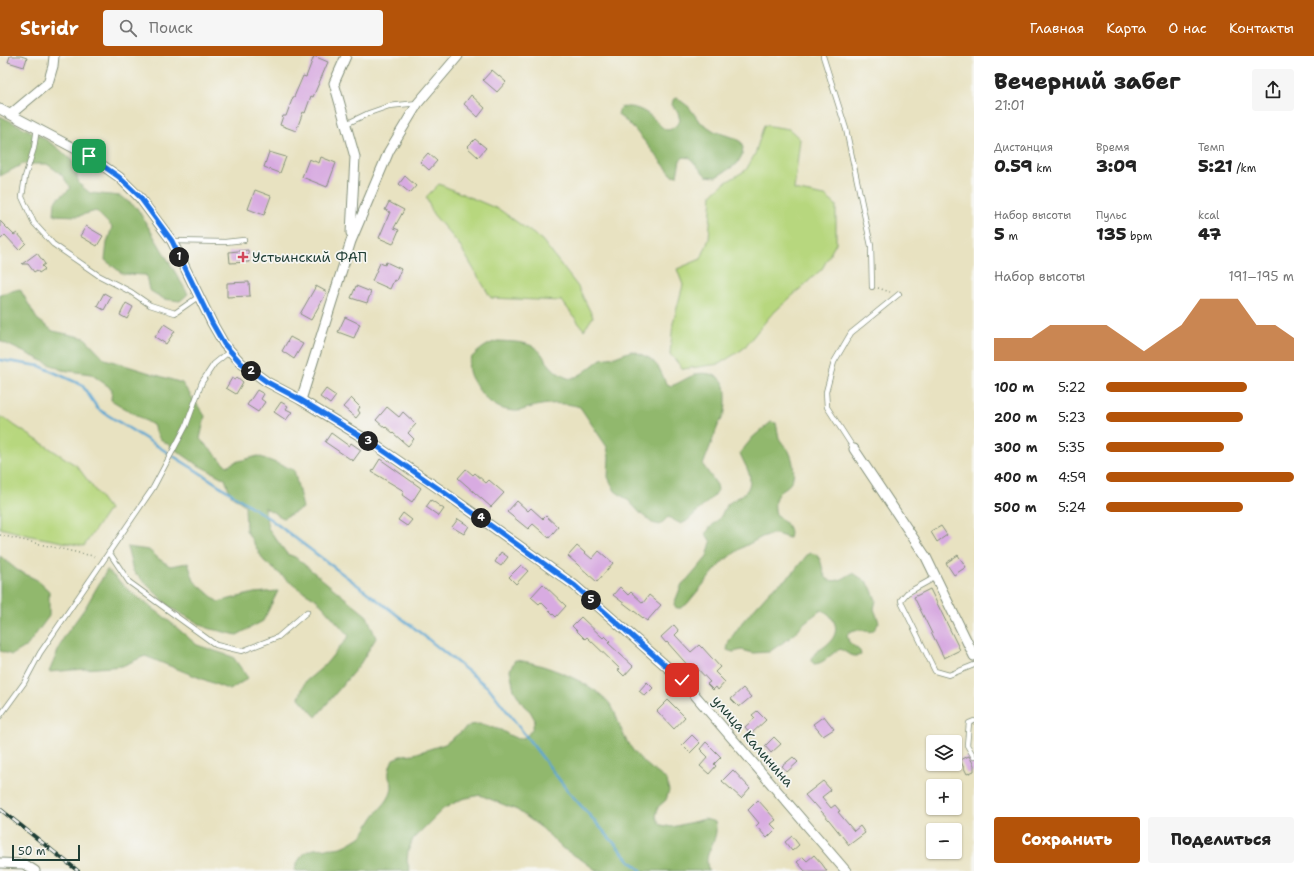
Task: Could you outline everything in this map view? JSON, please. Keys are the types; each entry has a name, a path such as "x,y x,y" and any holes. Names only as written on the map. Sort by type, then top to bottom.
{"street":[{"path":"12,114 48,83 54,56"},
{"path":"346,56 334,83 355,157 351,241"},
{"path":"301,400 351,241 389,151 418,103 458,56"},
{"name":"улица Калинина","path":"0,109 89,156 119,177 139,196 172,241 198,296 224,344 241,363 267,382 301,400 375,445 439,488 574,585 682,680 846,871"},
{"path":"854,448 926,557 974,656"},
{"path":"0,863 24,864 35,871"}],"lane":[{"path":"823,56 846,129 870,239 872,287"},
{"path":"346,124 388,106 418,103"},
{"path":"37,128 34,148 24,177 22,197 34,223 53,244 98,275 131,292 150,305 175,313 198,296"},
{"path":"172,241 225,242 244,240"},
{"path":"854,448 827,407 826,392 834,362 851,333 899,294"},
{"path":"0,716 24,683 40,653 153,488 186,426 202,382 214,364 230,351"},
{"path":"109,552 129,582 171,614 216,645 242,651 278,637 307,612"},
{"path":"936,577 907,592 901,600 902,604 935,671 949,676 974,665"},
{"path":"974,721 969,723 967,745 974,757"}],"path":[{"path":"872,287 899,294"},
{"path":"0,535 105,559"}],"green space":[{"path":"677,98 689,107 699,121 714,131 741,142 743,148 742,155 737,164 716,177 706,176 690,158 684,157 680,160 677,176 672,175 636,131 618,115 620,108 635,108 645,112 664,129 669,130 680,121 678,112 672,105 673,100"},
{"path":"0,116 42,137 58,148 73,162 79,184 90,193 120,196 137,208 188,294 180,301 164,299 149,290 146,275 123,274 105,260 107,243 112,227 96,211 78,216 54,215 55,201 71,188 61,174 47,164 23,164 0,176"},
{"path":"764,125 789,129 800,139 794,190 825,196 836,205 836,243 822,269 770,316 743,349 719,364 683,369 670,354 673,323 683,285 677,269 701,259 709,239 712,194 723,184 746,170 755,154"},
{"path":"439,184 500,210 542,240 578,287 593,317 584,330 562,301 491,298 458,243 433,214 426,197"},
{"path":"20,289 37,319 53,331 85,338 105,359 182,383 205,416 200,439 227,466 235,462 258,456 294,470 303,508 283,518 264,507 268,528 287,554 295,557 367,616 376,638 360,664 316,717 299,698 305,682 324,666 349,636 316,599 296,587 264,561 246,530 245,505 231,495 225,479 196,464 159,438 153,425 111,400 112,389 91,374 62,370 0,341 0,294"},
{"path":"498,341 519,342 533,346 540,351 550,366 557,372 572,379 583,373 601,359 615,357 631,351 651,359 659,368 666,383 671,386 691,376 701,373 714,375 721,379 726,393 725,411 703,465 717,485 718,490 714,496 687,521 681,524 668,517 660,525 652,523 629,501 615,491 608,477 609,457 607,447 580,407 568,404 550,404 519,411 509,410 495,405 484,396 471,377 469,361 481,349"},
{"path":"0,416 77,466 109,509 84,546 31,536 0,528"},
{"path":"771,422 776,423 779,438 789,451 792,458 794,473 793,477 791,482 776,497 775,503 776,514 789,528 789,538 771,534 743,547 722,562 687,604 681,608 676,608 674,604 682,584 707,557 711,542 706,534 720,517 725,507 748,489 750,477 740,453 753,437"},
{"path":"127,547 149,550 170,566 188,563 194,581 218,602 254,593 278,591 263,621 237,635 207,628 171,608 133,571"},
{"path":"811,553 820,559 824,575 827,579 832,581 839,580 853,573 867,582 871,588 876,600 874,609 879,622 874,630 869,632 854,630 849,632 847,636 849,642 860,651 861,655 853,656 841,649 825,660 814,664 812,661 814,655 831,640 836,629 831,617 821,610 805,622 791,637 769,652 753,653 742,650 733,652 727,650 729,641 743,621 771,590 791,575 807,555"},
{"path":"0,556 17,570 37,580 49,591 49,616 27,646 12,655 0,651"},
{"path":"107,570 132,593 163,616 197,645 233,657 248,678 230,690 145,656 122,666 49,672 64,637 85,608"},
{"path":"515,660 539,665 568,676 595,690 605,698 615,712 625,738 634,752 646,764 667,780 669,791 666,800 658,807 656,817 661,825 672,827 705,819 715,822 715,836 707,860 709,871 597,871 562,848 542,828 517,810 480,795 462,799 443,809 413,839 408,851 407,861 410,871 295,871 299,860 303,854 308,851 319,848 338,848 354,841 362,835 390,795 392,783 389,778 389,772 393,759 445,744 470,725 479,724 501,730 518,739 526,737 532,729 535,720 514,690 510,670"}],"building":[{"path":"10,56 21,56 27,58 24,67 8,62"},
{"path":"314,56 328,62 313,97 311,96 305,113 303,112 296,131 280,125 283,116 286,116 303,76 306,77"},
{"path":"492,70 506,82 497,92 483,80"},
{"path":"471,95 485,108 478,117 464,104"},
{"path":"475,139 486,148 478,157 467,147"},
{"path":"269,152 286,157 280,173 264,167"},
{"path":"428,153 437,161 429,170 420,162"},
{"path":"321,157 336,163 327,187 302,177 309,159 319,163"},
{"path":"405,176 416,186 410,193 399,184"},
{"path":"255,190 271,196 264,215 248,209"},
{"path":"389,202 404,210 394,228 399,230 393,244 379,238 390,212 385,210"},
{"path":"0,221 14,235 17,233 26,243 19,250 5,235 0,240"},
{"path":"86,226 103,236 97,246 80,236"},
{"path":"248,250 249,262 230,263 229,252"},
{"path":"37,253 45,264 42,266 45,269 39,273 37,270 34,272 28,264 22,264"},
{"path":"386,262 401,269 396,281 394,280 390,289 372,281 380,263 385,265"},
{"path":"249,282 250,296 227,297 227,283"},
{"path":"316,286 327,292 311,320 300,314"},
{"path":"356,286 371,292 367,303 351,298"},
{"path":"104,293 111,297 104,310 97,306"},
{"path":"126,303 133,307 127,319 120,315"},
{"path":"345,317 360,324 354,338 338,332"},
{"path":"164,324 175,331 166,344 155,337"},
{"path":"290,337 303,344 294,359 282,351"},
{"path":"237,377 243,382 236,394 226,388 232,378 235,380"},
{"path":"326,389 336,396 330,404 320,397"},
{"path":"257,390 264,394 261,399 265,402 258,412 247,405"},
{"path":"351,398 360,407 358,410 360,413 356,418 343,407"},
{"path":"281,402 288,406 286,409 292,412 286,420 274,412"},
{"path":"387,407 399,417 403,412 416,424 408,433 414,439 408,446 376,420"},
{"path":"331,433 349,446 351,443 361,450 353,461 325,442"},
{"path":"380,459 421,488 412,502 402,495 404,491 372,472"},
{"path":"466,469 473,475 475,473 486,483 489,480 504,493 491,507 458,478"},
{"path":"431,500 444,509 439,516 426,507"},
{"path":"517,501 528,511 531,508 543,519 546,516 558,527 549,538 533,524 528,529 507,512"},
{"path":"403,513 412,520 407,526 398,520"},
{"path":"458,519 469,526 464,534 452,527"},
{"path":"941,526 947,535 937,542 931,532"},
{"path":"577,546 592,559 599,551 613,563 597,582 568,556"},
{"path":"501,552 508,557 501,566 495,562"},
{"path":"958,555 966,567 954,575 946,563"},
{"path":"521,565 528,571 516,584 509,577"},
{"path":"543,584 566,606 556,617 541,602 539,604 531,597"},
{"path":"620,587 628,595 631,592 643,603 649,595 661,605 647,621 613,595"},
{"path":"930,589 960,650 944,658 914,597"},
{"path":"581,617 603,638 605,636 610,641 608,643 633,666 624,676 618,670 620,669 587,637 585,639 572,626"},
{"path":"674,625 679,631 675,635 691,652 699,645 720,667 715,672 725,682 718,690 716,687 713,690 707,684 710,682 695,666 691,669 661,637"},
{"path":"647,682 653,688 645,696 639,691"},
{"path":"743,688 751,697 739,707 731,699"},
{"path":"668,700 685,717 674,729 657,711"},
{"path":"757,711 766,720 751,734 745,727 755,718 752,715"},
{"path":"824,716 834,729 823,736 813,724"},
{"path":"692,735 700,743 690,753 682,745"},
{"path":"774,737 781,744 771,753 765,746"},
{"path":"706,742 721,757 714,764 716,766 709,774 700,766 708,757 700,749"},
{"path":"969,756 974,765 974,771 967,774 962,764 962,759"},
{"path":"793,757 798,762 787,772 782,766"},
{"path":"733,770 750,788 741,798 722,781"},
{"path":"823,781 831,790 822,797 831,808 835,805 840,811 838,812 854,831 860,826 865,833 849,845 829,820 805,795"},
{"path":"758,800 776,820 771,824 776,829 767,838 756,826 759,823 748,810"},
{"path":"792,836 799,845 792,851 785,842"},
{"path":"814,855 827,871 805,871 797,862 803,857 807,861"}],"waterway":[{"path":"0,360 40,366 82,385 98,409 270,519 413,627 490,689 568,791 630,861 642,871"}],"railway":[{"path":"0,809 78,871"}],"place":[{"name":"Устьинский ФАП","path":"243,257"}],"route":[{"path":"89,156 119,177 139,196 172,241 212,323 224,344 241,363 267,382 301,400 375,445 574,585 682,680"}]}
